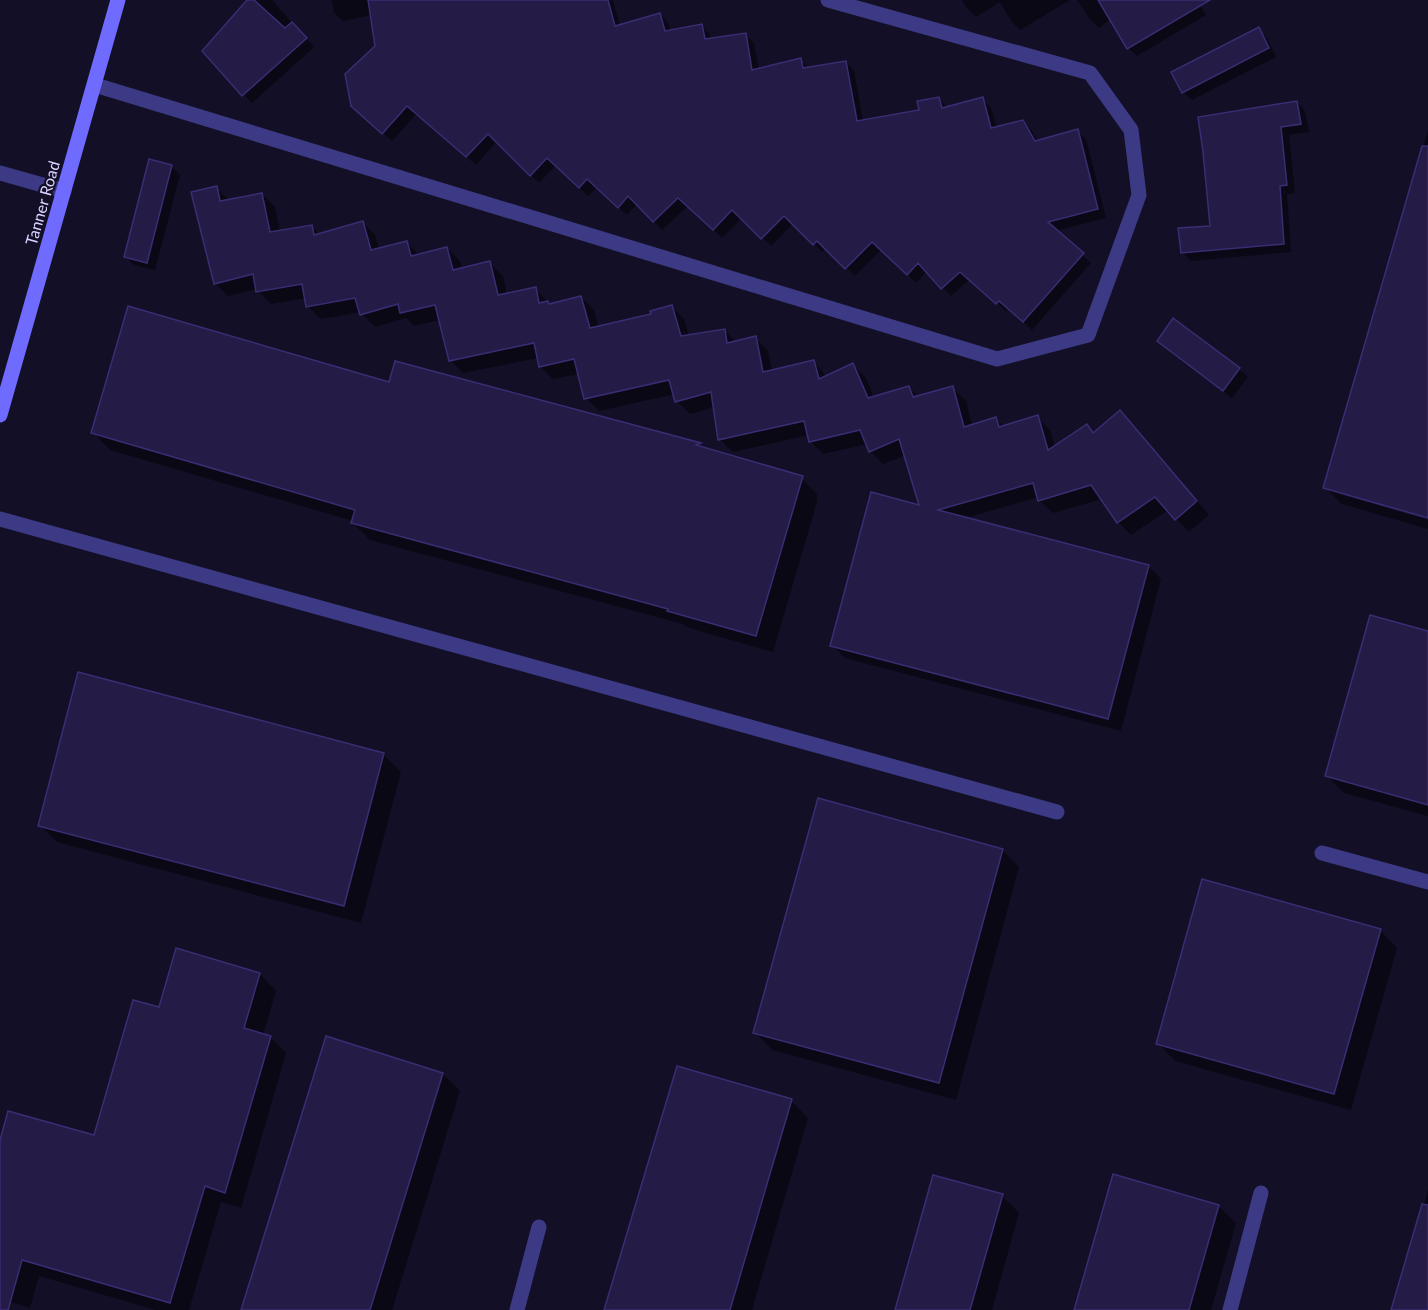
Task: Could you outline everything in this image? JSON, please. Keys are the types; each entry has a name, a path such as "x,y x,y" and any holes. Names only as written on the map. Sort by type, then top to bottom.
{"main road":[{"name":"Tanner Road","path":"0,415 118,0"}],"street":[{"path":"95,85 997,359 1088,335 1139,195 1131,130 1090,73 828,0"},
{"path":"0,173 64,191"},
{"path":"0,519 1057,812"},
{"path":"1322,853 1428,882"},
{"path":"1230,1310 1262,1193"},
{"path":"517,1310 539,1227"}],"building":[{"path":"247,0 254,0 285,28 292,22 307,38 242,96 202,51"},
{"path":"368,0 608,0 615,26 660,13 665,31 702,24 705,39 746,33 752,70 801,58 803,68 846,61 857,121 919,110 917,101 939,97 942,108 983,97 991,128 1023,120 1035,141 1078,129 1098,209 1048,222 1084,253 1023,322 999,301 996,304 960,272 941,289 918,263 907,275 872,242 845,269 817,241 813,245 784,216 761,239 732,210 713,230 678,198 653,222 628,196 618,208 587,179 579,188 547,158 530,176 488,134 466,157 407,106 382,134 351,106 345,74 375,46"},
{"path":"1098,0 1210,0 1127,49"},
{"path":"1259,27 1269,48 1182,93 1171,72"},
{"path":"1297,101 1301,124 1281,127 1287,185 1280,186 1284,244 1181,253 1178,228 1210,226 1198,117"},
{"path":"1422,146 1428,146 1428,518 1323,488"},
{"path":"149,159 172,165 147,263 124,257"},
{"path":"217,186 220,201 262,193 270,232 312,225 314,235 363,221 371,250 407,241 411,256 447,247 453,270 490,261 498,295 536,287 539,303 548,301 549,304 581,296 590,328 651,314 650,311 672,305 681,336 725,329 727,343 756,336 763,372 814,360 819,379 853,363 868,398 909,386 913,397 953,386 964,427 996,417 999,427 1038,415 1048,450 1087,424 1093,433 1120,410 1197,501 1175,520 1155,497 1117,523 1091,485 1038,501 1033,483 938,510 1149,565 1108,719 830,646 871,492 919,505 899,439 869,452 860,430 809,442 804,421 718,440 711,392 675,402 669,380 584,399 574,359 539,367 534,343 449,361 435,305 400,313 398,304 360,315 355,298 306,307 302,284 256,292 253,274 214,284 191,192"},
{"path":"128,306 389,382 395,361 701,443 696,445 803,476 756,636 667,611 668,609 351,523 355,510 91,433"},
{"path":"1173,318 1240,368 1223,391 1157,341"},
{"path":"1370,615 1428,631 1428,805 1325,776"},
{"path":"78,672 384,753 344,906 38,826"},
{"path":"818,798 1003,849 939,1083 753,1033"},
{"path":"1202,879 1381,929 1334,1094 1156,1044"},
{"path":"176,948 260,973 244,1028 271,1036 225,1193 205,1186 170,1303 22,1260 8,1310 0,1310 0,1140 8,1111 94,1135 133,1000 159,1007"},
{"path":"326,1036 443,1073 370,1310 241,1310"},
{"path":"677,1066 792,1099 730,1310 604,1310"},
{"path":"1113,1174 1219,1205 1189,1310 1074,1310"},
{"path":"933,1175 1003,1194 970,1310 895,1310"},
{"path":"1422,1204 1428,1205 1428,1310 1391,1310"}]}
